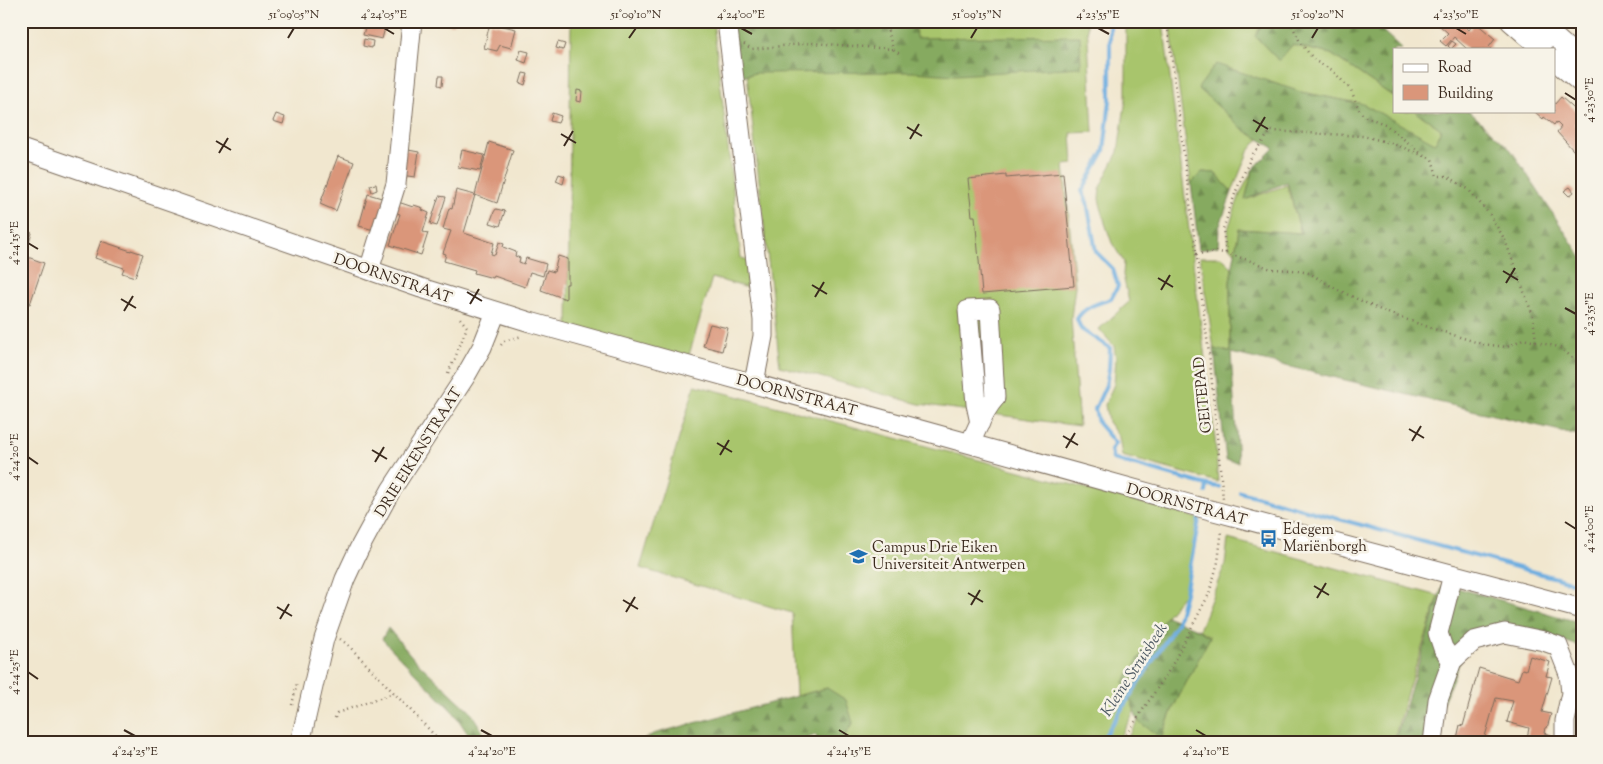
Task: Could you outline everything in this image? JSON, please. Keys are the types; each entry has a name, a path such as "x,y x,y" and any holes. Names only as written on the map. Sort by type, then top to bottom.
{"street":[{"path":"369,270 396,184 412,21"},
{"path":"728,21 763,320 763,336 754,384"},
{"path":"1510,21 1534,26 1582,61"},
{"path":"1534,26 1542,48"},
{"path":"1556,62 1582,84"},
{"name":"DOORNSTRAAT","path":"21,149 496,312 1224,514 1582,609"},
{"path":"970,444 980,423 987,408 995,398 990,309 968,310 976,404 980,423"},
{"name":"DRIE EIKENSTRAAT","path":"300,743 324,639 345,595 359,548 391,490 465,377 482,347 496,312"},
{"path":"1452,661 1443,648 1438,632 1453,575"},
{"path":"1433,743 1438,700 1452,661 1474,641 1505,633 1544,641 1558,646 1569,674 1571,693 1565,721 1565,743"}],"path":[{"path":"885,21 893,49"},
{"name":"GEITEPAD","path":"1121,743 1170,669 1209,594 1218,562 1224,514 1210,362 1167,21"},
{"path":"1290,21 1300,42 1315,61 1332,70 1351,90 1360,112 1366,117 1385,124 1424,156"},
{"path":"740,42 752,49 812,43 893,49 900,54"},
{"path":"1226,253 1223,229 1236,191 1252,154 1271,131 1363,136 1391,143 1432,159 1437,176 1447,176 1468,189 1490,215 1505,240 1533,316 1536,342"},
{"path":"1196,254 1226,253 1271,269 1309,273 1338,290 1385,312 1482,344 1507,346 1523,339 1560,347 1582,365"},
{"path":"339,638 347,644 442,743"},
{"path":"335,718 337,712 394,692"}],"green space":[{"path":"571,21 713,21 741,258 756,262 759,291 712,278 686,365 568,332"},
{"path":"727,21 915,21 916,38 1080,36 1081,67 955,75 913,72 757,73 747,75 735,83"},
{"path":"912,21 1087,21 1093,132 1071,133 1073,164 1064,165 1075,286 1071,318 1079,426 919,404 780,366 747,75"},
{"path":"1126,21 1163,21 1215,439 1218,482 1122,456 1119,437 1108,422 1105,405 1114,384 1116,359 1114,346 1099,329 1129,302 1123,275 1124,262 1112,243 1099,199 1100,187 1118,152 1126,99"},
{"path":"1170,21 1264,21 1256,36 1279,60 1292,45 1331,54 1393,96 1393,112 1416,112 1441,129 1435,144 1363,104 1301,92 1244,130 1259,139 1248,152 1232,192 1215,173 1202,172 1191,183"},
{"path":"1264,21 1372,21 1401,48 1393,48 1393,96 1331,54 1292,45 1279,61 1255,36"},
{"path":"1216,64 1301,92 1363,104 1435,143 1441,129 1416,112 1470,112 1511,150 1582,258 1582,436 1231,353 1238,462 1226,460 1214,349 1230,352 1230,282 1239,229 1301,233 1287,182 1245,200 1253,169 1274,148 1244,130 1198,88"},
{"path":"1253,169 1245,200 1287,185 1301,233 1239,229 1235,252 1229,247 1228,229 1240,194"},
{"path":"1202,172 1215,173 1232,192 1219,228 1218,246 1199,250 1191,183"},
{"path":"1200,257 1221,257 1232,267 1230,282 1230,352 1214,349"},
{"path":"695,385 1199,519 1185,593 1166,616 1124,682 1135,710 1117,743 843,743 842,740 853,723 827,688 796,696 792,613 640,568"},
{"path":"1228,539 1439,596 1406,696 1393,743 1124,743 1138,721 1162,737 1173,708 1210,636 1199,630 1225,564"},
{"path":"1443,584 1582,623 1582,653 1579,646 1546,635 1471,635 1426,743 1394,743"},
{"path":"1166,616 1199,630 1210,637 1173,708 1161,738 1138,721 1124,682"},
{"path":"388,628 414,659 471,712 489,743 474,743 454,713 382,639"},
{"path":"827,688 846,700 853,723 842,740 843,743 818,743 816,735 793,743 638,743 653,734"}],"building":[{"path":"373,21 387,21 382,39 363,35 365,27 371,29"},
{"path":"440,21 454,21 453,25"},
{"path":"1440,21 1460,21 1469,30 1475,22 1495,39 1490,48 1466,48 1454,37 1446,46 1440,41 1448,33 1439,25"},
{"path":"1572,21 1582,21 1582,34 1575,27"},
{"path":"490,23 516,29 511,48 500,45 497,51 484,48"},
{"path":"364,39 373,41 372,48 363,46"},
{"path":"1452,41 1456,44 1452,48 1448,46"},
{"path":"558,42 565,44 563,50 556,48"},
{"path":"521,50 529,52 526,63 518,60"},
{"path":"523,73 528,74 525,85 520,83"},
{"path":"439,76 443,76 442,86 438,85"},
{"path":"577,90 582,91 581,102 576,101"},
{"path":"1561,97 1582,116 1574,124 1582,132 1582,160 1557,132 1561,127 1556,122 1554,125 1544,117 1543,119 1535,112 1556,112 1556,103"},
{"path":"552,113 561,116 558,123 550,121"},
{"path":"276,114 285,117 283,124 273,121"},
{"path":"489,142 513,150 497,203 475,195"},
{"path":"403,149 419,152 415,177 400,175"},
{"path":"462,150 484,155 480,171 458,167"},
{"path":"338,156 354,162 336,211 320,204"},
{"path":"1063,173 1074,286 982,294 975,216 972,216 968,179 1006,175 1006,178"},
{"path":"559,174 565,176 563,184 556,181"},
{"path":"376,184 377,190 372,192 370,185"},
{"path":"1570,187 1574,192 1569,196 1564,191"},
{"path":"456,190 475,195 464,233 494,243 491,254 495,255 499,242 504,244 503,247 516,252 515,256 520,258 519,262 524,264 526,258 546,264 543,276 530,272 525,287 494,276 493,278 474,273 475,270 444,261 446,254 443,253 451,231 443,229 449,208 452,209"},
{"path":"368,194 385,199 378,231 359,226"},
{"path":"439,196 446,197 437,226 430,224"},
{"path":"395,201 423,208 422,210 429,213 423,232 428,233 421,255 390,245 400,214 392,211"},
{"path":"496,209 505,211 500,226 490,223"},
{"path":"21,229 32,233 25,256 44,263 30,304 21,302"},
{"path":"101,241 143,254 135,277 122,273 124,268 95,258"},
{"path":"558,256 568,259 566,299 541,290 547,270 554,272"},
{"path":"21,315 26,316 22,329 21,329"},
{"path":"710,324 728,328 722,351 703,346"},
{"path":"1530,656 1550,662 1546,676 1552,677 1542,712 1551,714 1544,733 1551,735 1549,743 1526,743 1529,728 1507,722 1513,701 1496,698 1484,740 1481,740 1480,743 1456,743 1460,725 1463,726 1479,668 1518,680 1522,669 1526,670"}],"waterway":[{"name":"Kleine Struisbeek","path":"1112,21 1110,26 1110,100 1104,151 1082,191 1087,202 1096,252 1113,269 1118,286 1111,299 1087,308 1077,319 1081,329 1110,348 1106,385 1095,409 1098,423 1115,443 1111,450 1113,459 1207,485 1206,492"},
{"path":"1207,485 1219,487"},
{"path":"1240,492 1582,585"},
{"name":"Kleine Struisbeek","path":"1100,743 1177,623 1185,593 1199,519"}],"place":[{"name":"Edegem Mariënborgh","path":"1269,538"},
{"name":"Campus Drie Eiken Universiteit Antwerpen","path":"858,556"}]}
